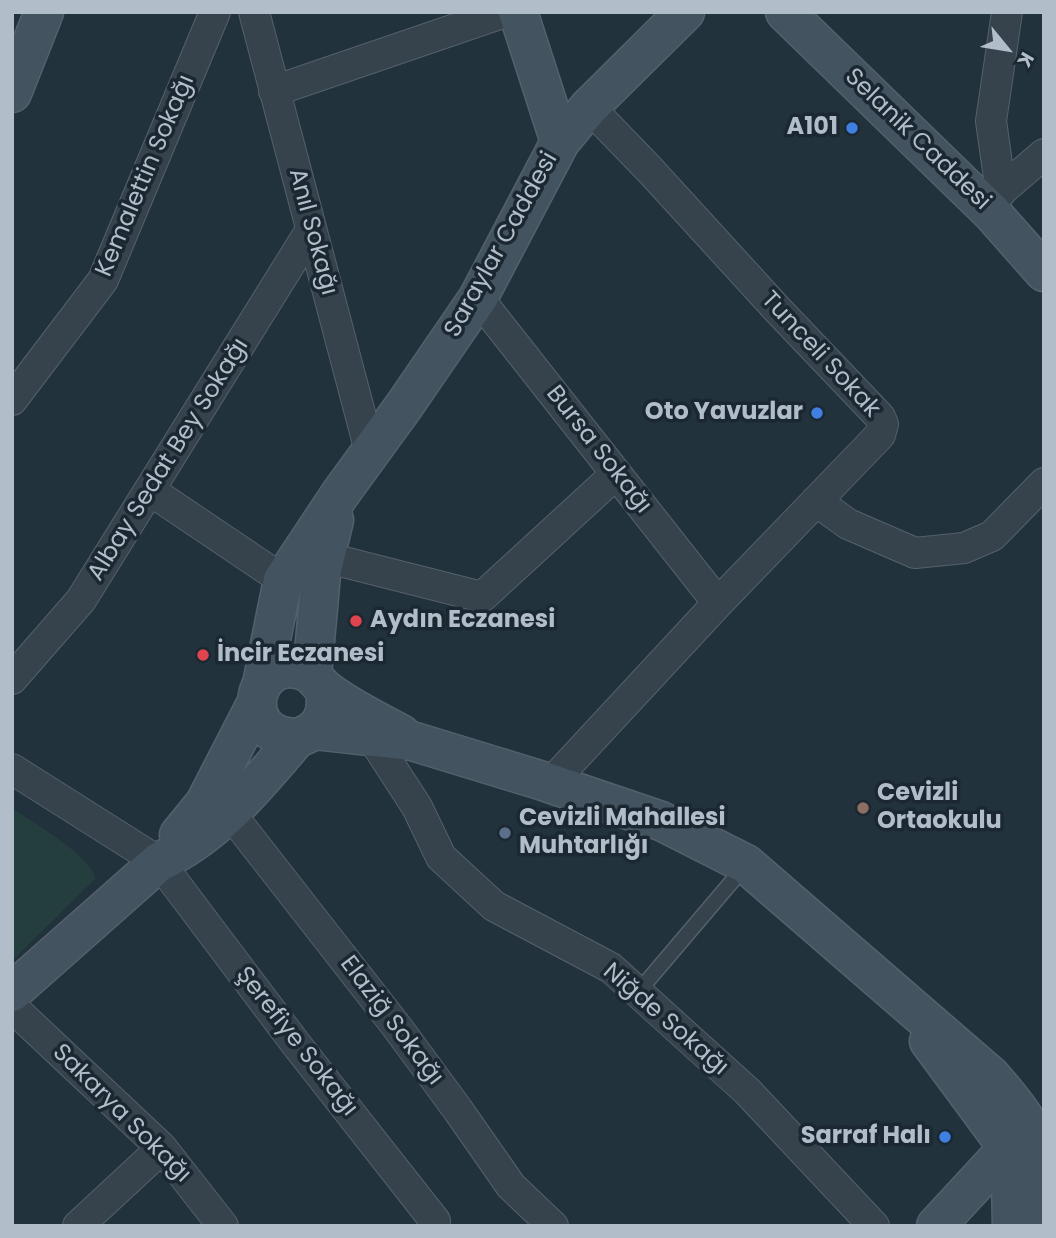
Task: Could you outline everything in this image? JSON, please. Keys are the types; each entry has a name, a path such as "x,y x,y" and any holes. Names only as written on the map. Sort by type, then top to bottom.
{"street":[{"path":"12,93 44,12"},
{"name":"Kemalettin Sokağı","path":"12,400 103,280 215,12"},
{"name":"Anıl Sokağı","path":"254,12 370,452"},
{"path":"274,91 505,12"},
{"path":"518,12 559,142"},
{"name":"Saraylar Caddesi","path":"12,992 159,862 205,803 259,694 283,580 478,298 559,142 589,107 685,12"},
{"name":"Selanik Caddesi","path":"785,12 993,199 1044,272"},
{"path":"993,199 991,121 1007,12"},
{"name":"Tunceli Sokak","path":"550,784 718,603 880,435 883,424 880,416 776,309 589,107"},
{"path":"993,199 1044,154"},
{"name":"Albay Sedat Bey Sokağı","path":"12,679 81,600 311,230"},
{"name":"Bursa Sokağı","path":"478,298 718,603"},
{"path":"324,557 482,597 616,474"},
{"path":"817,501 848,524 915,553 964,548 992,536 1044,483"},
{"path":"151,491 283,580"},
{"name":"Saraylar Caddesi","path":"318,682 321,574 340,494"},
{"path":"412,741 302,670 280,670 259,694 258,716 264,726 285,738 306,734 371,736 412,741 661,821 746,864 895,994 1034,1163 1040,1226"},
{"path":"306,734 322,721 326,711 327,700 318,682"},
{"name":"Saraylar Caddesi","path":"159,862 181,852 230,813 306,734"},
{"name":"Niğde Sokağı","path":"371,736 416,807 440,857 494,906 611,968 747,1091 874,1226"},
{"path":"12,769 159,862"},
{"name":"Elaziğ Sokağı","path":"230,813 397,1027 511,1186 553,1226"},
{"name":"Şerefiye Sokağı","path":"159,862 296,1044 435,1221"},
{"name":"Sakarya Sokağı","path":"12,1007 162,1148 223,1226"},
{"path":"78,1226 162,1148"},
{"path":"936,1226 1034,1163"},
{"path":"968,1226 1034,1163"},
{"path":"1012,1226 1034,1163"}],"lane":[{"path":"638,992 746,864"}],"green space":[{"path":"12,808 85,861 95,879 12,961"}],"place":[{"name":"A101","path":"852,128"},
{"name":"Oto Yavuzlar","path":"817,413"},
{"name":"Aydın Eczanesi","path":"356,621"},
{"name":"İncir Eczanesi","path":"203,655"},
{"name":"Cevizli Ortaokulu","path":"863,808"},
{"name":"Cevizli Mahallesi Muhtarlığı","path":"505,833"},
{"name":"Sarraf Halı","path":"945,1137"}]}
